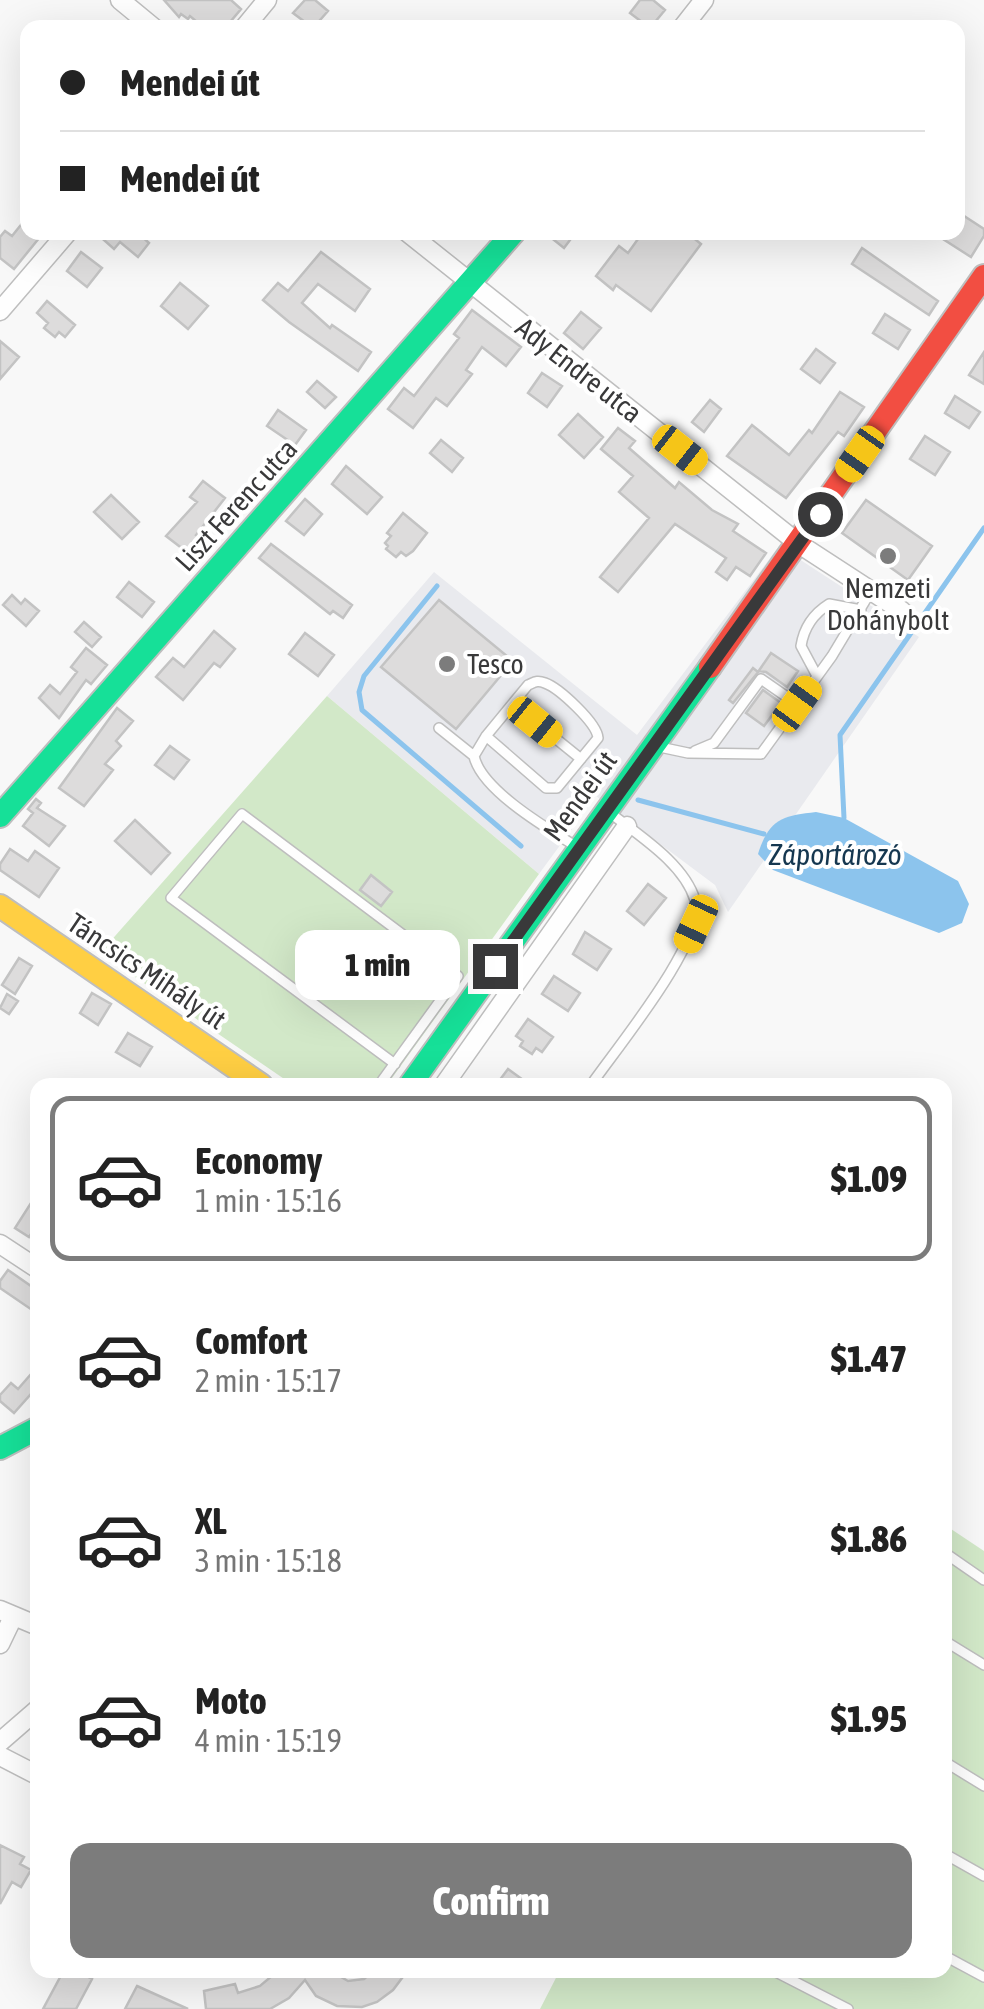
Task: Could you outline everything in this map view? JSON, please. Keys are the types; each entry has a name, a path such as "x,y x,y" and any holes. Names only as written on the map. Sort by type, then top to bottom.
{"street":[{"path":"120,0 144,20"},
{"path":"251,20 267,0"},
{"path":"688,20 704,0"},
{"path":"0,311 61,240"},
{"name":"Ady Endre utca","path":"417,240 799,544"},
{"name":"Liszt Ferenc utca","path":"0,816 472,285 508,240"},
{"name":"Mendei út","path":"415,1078 799,544 984,276"},
{"path":"799,544 902,611"},
{"name":"Mendei út","path":"449,1078 627,826"},
{"name":"Táncsics Mihály út","path":"0,906 251,1078"},
{"path":"0,1244 30,1265"},
{"path":"0,1448 30,1432"},
{"path":"0,1644 6,1613 30,1623"},
{"path":"0,1742 30,1717"},
{"path":"0,1756 30,1771"}],"lane":[{"path":"653,746 688,753 758,756 817,676 872,591"},
{"path":"817,676 801,646 818,611 829,604 861,610"},
{"path":"688,753 714,743 761,679 797,704"},
{"path":"474,756 486,736 512,704 535,682 547,684 598,730 598,738 557,788 546,788 486,736"},
{"path":"512,704 580,759"},
{"path":"439,728 474,756 486,779 540,824 579,848"},
{"path":"595,1078 682,956 698,912 695,896 675,867 607,811"},
{"path":"383,1078 394,1064 458,976 242,814 171,898 394,1064"},
{"path":"952,1558 984,1580"},
{"path":"952,1645 984,1665"},
{"path":"952,1766 984,1786"},
{"path":"952,1858 984,1876"},
{"path":"952,1960 984,1977"},
{"path":"788,1978 848,2009"}],"shaded area":[{"path":"779,546 919,637 728,912 715,885 596,796 539,874 327,696 434,572 637,735"}],"green space":[{"path":"327,696 539,874 392,1078 283,1078 100,953"},
{"path":"952,1530 984,1551 984,2009 540,2009 556,1978 952,1978"}],"water":[{"name":"Záportározó","path":"816,812 844,818 958,881 969,904 962,923 939,933 773,870 758,854 772,826 794,815"}],"building":[{"path":"164,0 231,0 241,9 232,20 195,20 181,14 179,17"},
{"path":"305,0 315,0 328,11 320,20 302,20 293,13"},
{"path":"640,0 653,0 665,10 657,20 639,20 630,13"},
{"path":"965,217 984,229 971,257 944,240 965,240"},
{"path":"20,226 20,240 38,240 14,269 0,258 0,237 5,231 12,236"},
{"path":"104,240 149,243 138,257 120,242 114,249"},
{"path":"554,240 570,240 564,248"},
{"path":"637,240 696,240 701,244 651,311 616,285 613,290 596,276 619,246 628,253"},
{"path":"862,248 938,301 929,315 852,264"},
{"path":"81,252 102,268 87,287 67,271"},
{"path":"321,252 370,289 355,311 318,284 302,303 330,328 332,325 371,352 358,371 263,300 278,283 288,291"},
{"path":"180,283 208,306 188,329 161,306"},
{"path":"47,301 75,325 65,337 59,332 55,337 44,328 48,323 37,313"},
{"path":"472,310 521,347 506,366 482,347 466,370 472,374 447,406 436,398 413,428 388,409 404,388 414,396 459,338 454,334"},
{"path":"581,312 601,328 583,349 564,333"},
{"path":"885,314 910,330 898,349 873,333"},
{"path":"0,341 19,357 0,379"},
{"path":"816,349 835,363 820,383 801,369"},
{"path":"984,352 984,384 969,375"},
{"path":"542,373 562,386 547,407 528,393"},
{"path":"317,381 336,397 325,408 307,392"},
{"path":"840,392 864,407 844,436 838,432 786,498 727,456 752,425 789,455 809,430 812,433"},
{"path":"955,396 980,412 969,428 945,413"},
{"path":"710,400 721,409 704,432 692,422"},
{"path":"278,410 306,430 295,445 267,426"},
{"path":"578,414 603,437 584,458 559,435"},
{"path":"618,428 635,441 629,448 675,488 679,482 712,510 738,524 733,531 766,553 750,576 736,567 727,580 716,572 726,558 675,524 618,592 600,577 649,518 619,492 633,476 601,449"},
{"path":"925,436 950,452 935,475 910,459"},
{"path":"441,440 463,458 452,472 430,453"},
{"path":"346,466 382,497 367,514 332,484"},
{"path":"203,481 225,498 196,535 203,541 192,556 166,536 197,502 190,497"},
{"path":"111,495 139,522 122,539 94,512"},
{"path":"305,499 322,514 304,535 286,521"},
{"path":"866,500 932,546 908,580 842,533"},
{"path":"403,513 427,533 413,551 406,556 401,552 396,557 385,543 391,536 387,533"},
{"path":"271,544 352,605 343,618 333,611 330,614 259,558"},
{"path":"129,582 154,602 142,617 117,597"},
{"path":"12,595 21,604 25,599 39,611 26,626 3,605"},
{"name":"Tesco","path":"439,600 513,661 456,729 381,667"},
{"path":"84,622 101,637 92,647 75,632"},
{"path":"214,631 235,649 220,667 214,663 183,700 156,677 173,658 184,667"},
{"path":"305,633 334,655 318,676 289,654"},
{"path":"86,648 107,665 91,684 86,680 59,718 39,698 50,685 60,694 77,672 71,667"},
{"path":"771,653 798,671 787,687 759,671 733,703 729,700 753,668 758,672"},
{"path":"763,690 781,703 764,726 746,713"},
{"path":"117,708 133,721 116,741 121,746 105,764 113,770 84,806 59,788"},
{"path":"170,746 189,760 174,779 155,765"},
{"path":"36,799 41,803 37,808 65,826 49,846 23,826 33,813 28,809"},
{"path":"135,820 170,853 151,874 115,841"},
{"path":"10,849 28,861 35,851 59,868 39,897 0,870"},
{"path":"371,875 392,892 381,906 360,890"},
{"path":"648,884 666,898 644,925 627,911"},
{"path":"585,932 611,949 597,970 573,954"},
{"path":"19,958 32,966 15,994 2,985"},
{"path":"554,976 580,993 568,1011 542,994"},
{"path":"92,993 111,1004 98,1025 80,1013"},
{"path":"7,994 18,1001 9,1014 0,1008"},
{"path":"528,1019 553,1037 542,1052 536,1048 532,1054 520,1046 523,1041 516,1036"},
{"path":"128,1033 152,1047 140,1066 116,1052"},
{"path":"508,1069 520,1078 501,1078"},
{"path":"30,1205 30,1236 15,1228"},
{"path":"8,1270 30,1285 30,1309 0,1288"},
{"path":"30,1375 30,1395 14,1413 0,1401 0,1395 11,1383 18,1389"},
{"path":"0,1845 24,1857 20,1864 30,1872 21,1887 12,1882 0,1904"},
{"path":"60,1978 92,1979 76,2009 43,2009"},
{"path":"270,1978 402,1978 377,2002 362,2007 337,2006 316,1996 305,1980 289,1998 270,2009 206,2009 204,1991 235,1984 238,1993 260,1986"},
{"path":"137,1986 188,2009 125,2009"}],"waterway":[{"path":"844,818 840,735 984,528"},
{"path":"437,586 364,676 359,692 362,710 521,846"},
{"path":"638,800 764,834"}],"traffic: fast":[{"path":"0,816 507,240"},
{"path":"415,1078 710,667"},
{"path":"0,1448 30,1432"}],"traffic: slow":[{"path":"0,906 251,1078"}],"traffic: jam":[{"path":"710,667 984,276"}],"place":[{"name":"Nemzeti Dohánybolt","path":"888,556"},
{"name":"Tesco","path":"447,664"}],"route":[{"path":"495,966 820,514"}]}
